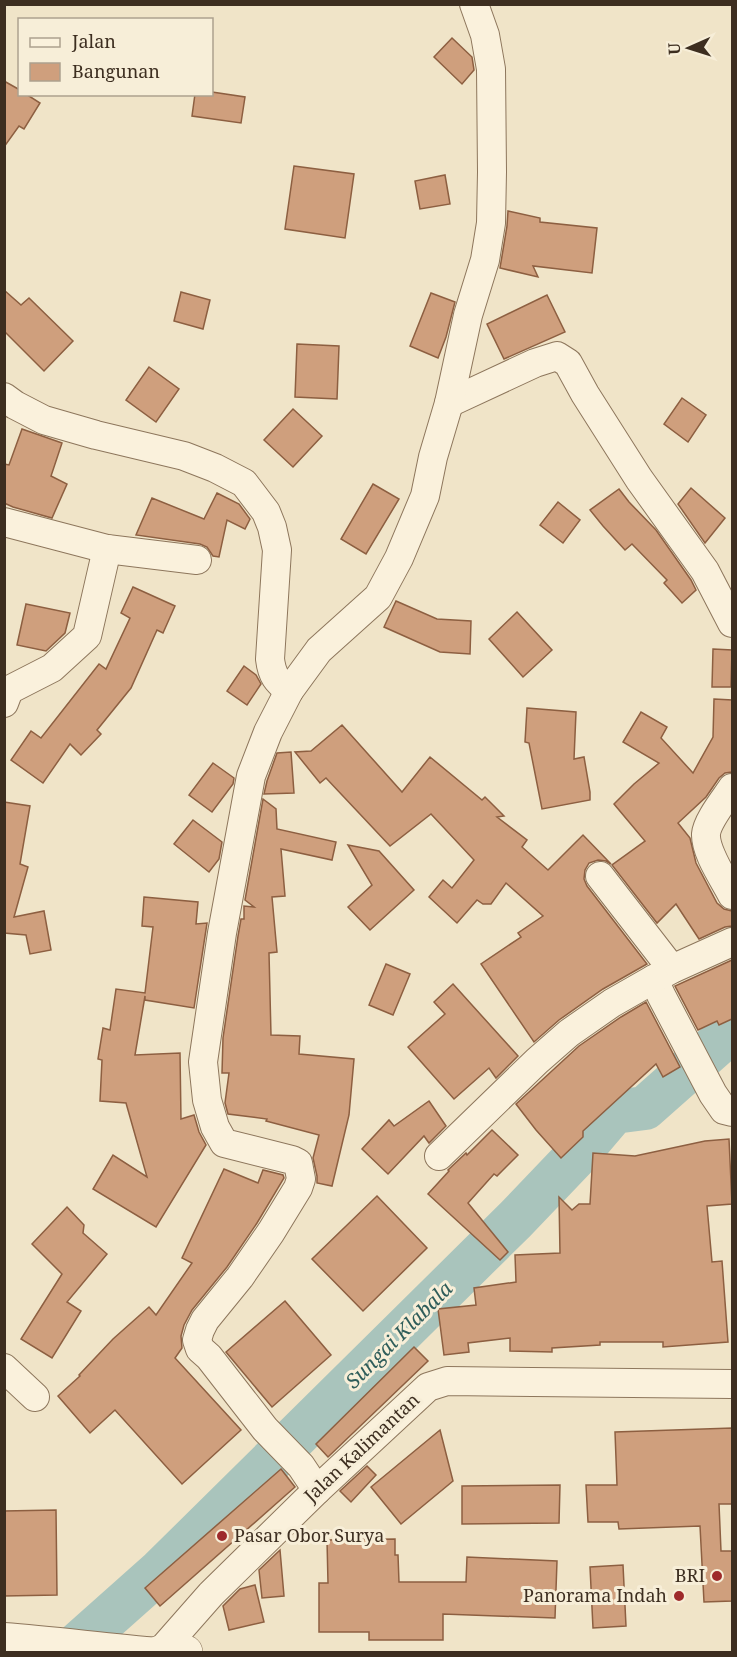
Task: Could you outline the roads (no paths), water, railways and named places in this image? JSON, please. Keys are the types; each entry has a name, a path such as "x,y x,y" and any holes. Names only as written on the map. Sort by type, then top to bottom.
{"street":[{"path":"317,1490 301,1466 265,1429 200,1348 197,1340 205,1320 240,1277 287,1206 301,1179 298,1163 292,1160 224,1143 215,1127 207,1100 203,1062 222,933 251,776 268,732 289,691 319,650 378,597 399,558 425,496 468,315 485,260 491,223 491,69 485,35 474,4"},
{"path":"449,402 557,356 568,363 585,394 639,478 705,571 732,623"},
{"path":"4,397 44,420 184,456 244,483 266,512 277,549 270,659 272,672 279,683 289,691"},
{"path":"4,522 107,549 197,560"},
{"path":"6,694 52,668 87,636 107,549"},
{"path":"732,788 706,832 708,847 732,895"},
{"path":"600,876 663,974 682,1036 723,1103"},
{"path":"439,1156 569,1033 612,1003 663,974 732,942"},
{"path":"4,1368 35,1397"},
{"name":"Jalan Kalimantan","path":"160,1652 211,1594 317,1490 428,1387 447,1381 732,1384"},
{"path":"4,1637 103,1648 186,1653"}],"waterway":[{"name":"Sungai Klabala","path":"69,1652 160,1571 515,1220 580,1152 614,1112 645,1108 732,1031"}],"place":[{"name":"Pasar Obor Surya","path":"222,1536"},
{"name":"BRI","path":"717,1576"},
{"name":"Panorama Indah","path":"679,1596"}]}
